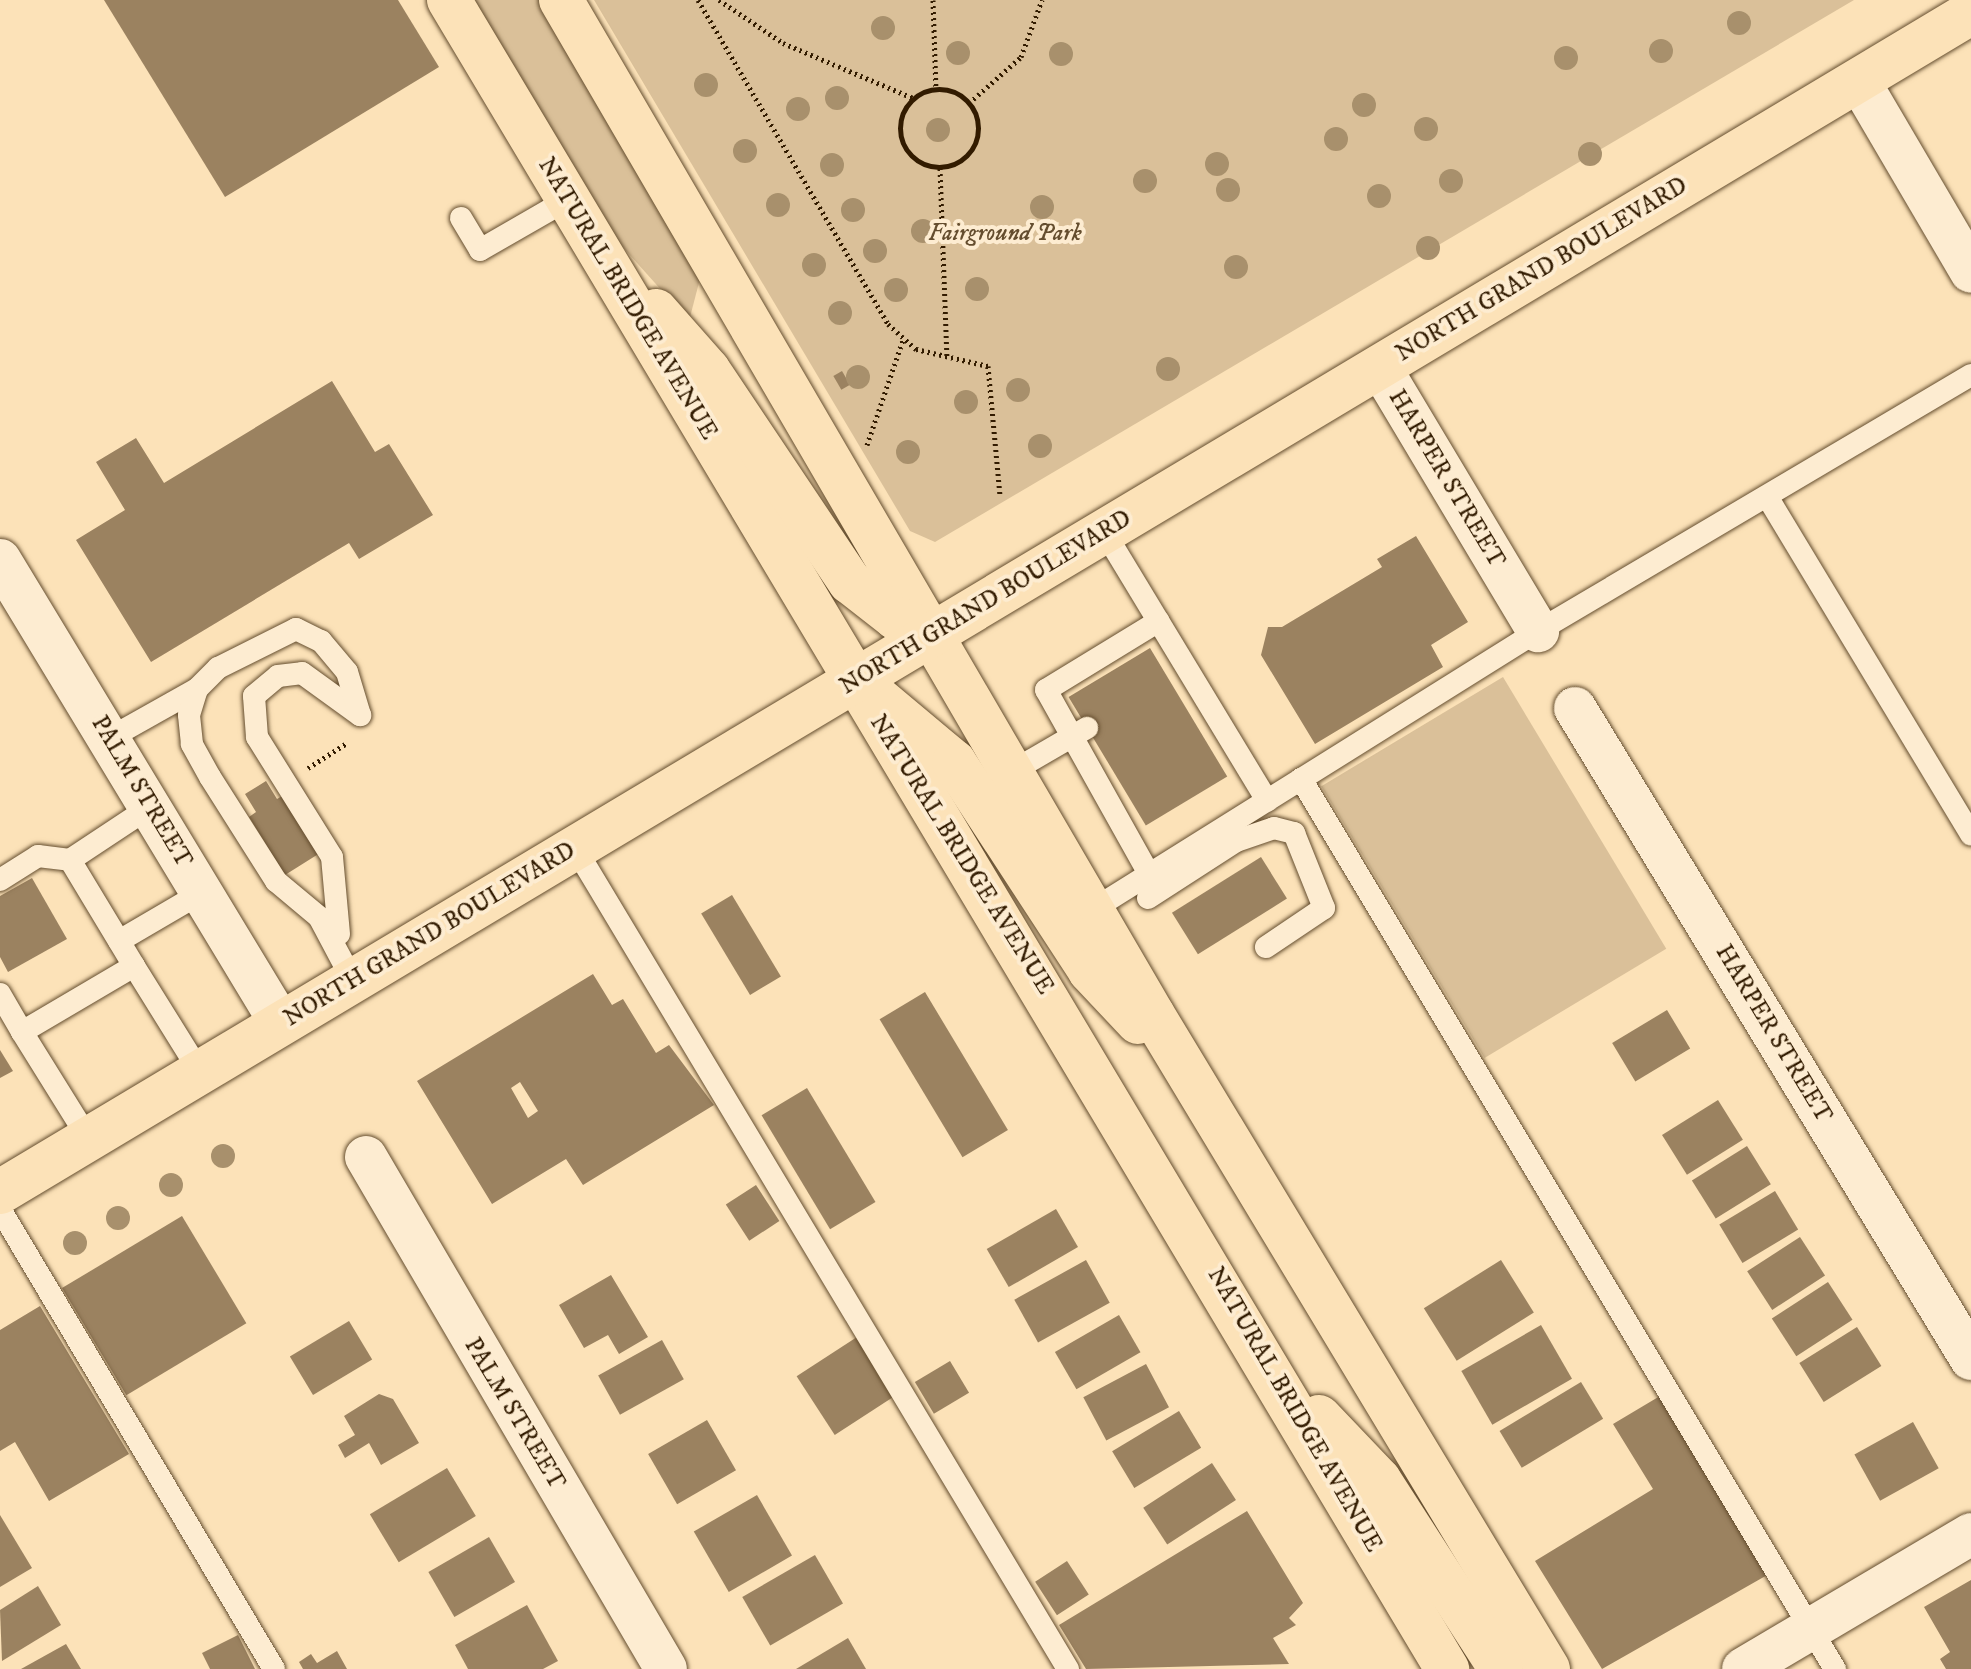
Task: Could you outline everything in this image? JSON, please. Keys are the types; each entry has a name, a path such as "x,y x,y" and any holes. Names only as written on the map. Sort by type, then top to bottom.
{"main road":[{"name":"NATURAL BRIDGE AVENUE","path":"449,0 854,682 1265,1360 1437,1666"},
{"path":"561,0 1190,1076 1548,1669"},
{"name":"NORTH GRAND BOULEVARD","path":"0,1192 1971,13"},
{"path":"594,246 708,370 850,582 896,618 934,634"},
{"path":"854,682 942,748 1090,971 1190,1076"},
{"path":"1265,1360 1379,1480 1501,1669"}],"street":[{"path":"1859,81 1971,272"},
{"name":"HARPER STREET","path":"1380,367 1538,631"},
{"name":"PALM STREET","path":"0,560 281,1024"},
{"name":"HARPER STREET","path":"1575,708 1971,1359"},
{"name":"PALM STREET","path":"366,1157 666,1669"},
{"path":"1743,1669 1971,1534"}],"lane":[{"path":"461,218 480,250 567,200"},
{"path":"1092,910 1538,631 1768,498 1971,375"},
{"path":"1768,498 1971,834"},
{"path":"1105,533 1159,621 1178,675 1213,734 1267,801"},
{"path":"1149,874 1116,795 1080,732 1046,690 1159,621"},
{"path":"108,739 197,689 264,641 296,629 321,641 347,672 360,715 302,673 278,676 254,696 257,737 332,857 332,910 353,981"},
{"path":"197,689 189,715 192,744 276,881 319,917 353,981"},
{"path":"1011,772 1080,732"},
{"path":"1301,779 1835,1669"},
{"path":"0,880 38,856 70,860 150,807"},
{"path":"1148,898 1236,841 1274,828 1294,833 1324,908 1266,947"},
{"path":"575,848 1068,1669"},
{"path":"70,860 200,1072"},
{"path":"119,941 201,893"},
{"path":"22,1032 134,966"},
{"path":"0,994 88,1138"},
{"path":"0,1209 274,1669"}],"path":[{"path":"698,0 903,340 947,359 978,362 991,372 1000,495"},
{"path":"719,0 783,43 913,98"},
{"path":"933,0 936,89"},
{"path":"969,103 1021,57 1042,0"},
{"path":"936,89 969,103 977,139 963,159 940,167 917,161 902,142 900,118 913,98 936,89"},
{"path":"940,167 947,359"},
{"path":"867,446 903,340"},
{"path":"285,782 348,743"}],"green space":[{"path":"469,0 541,0 702,271 689,321 603,225"},
{"name":"Fairground Park","path":"594,0 1854,0 935,542 910,531"},
{"path":"1503,677 1666,949 1485,1058 1321,786"}],"building":[{"path":"104,0 398,0 439,67 225,197"},
{"path":"842,371 850,385 841,390 833,376"},
{"path":"332,381 375,452 389,444 433,515 359,559 349,543 151,662 76,540 125,510 96,462 136,438 164,483"},
{"path":"1416,536 1468,622 1431,645 1443,667 1315,744 1261,655 1268,627 1282,627 1382,567 1377,559"},
{"path":"1150,648 1227,777 1146,826 1069,697"},
{"path":"266,781 277,799 284,795 320,853 285,875 249,817 256,812 245,794"},
{"path":"1261,857 1287,899 1198,954 1172,913"},
{"path":"32,878 67,939 8,972 0,957 0,896"},
{"path":"732,895 781,976 750,995 701,914"},
{"path":"593,974 612,1005 623,999 656,1053 669,1045 714,1105 583,1185 566,1159 492,1204 417,1081","holes":["520,1082 538,1111 528,1118 511,1088"]},
{"path":"925,992 1008,1130 962,1157 880,1019"},
{"path":"1667,1010 1690,1049 1635,1082 1612,1043"},
{"path":"0,1050 13,1071 0,1078"},
{"path":"807,1088 876,1202 830,1229 762,1115"},
{"path":"1718,1100 1743,1140 1687,1175 1662,1135"},
{"path":"1747,1146 1771,1184 1716,1219 1692,1180"},
{"path":"756,1185 779,1221 749,1241 726,1205"},
{"path":"1775,1191 1798,1230 1742,1263 1719,1224"},
{"path":"1056,1209 1078,1247 1009,1287 987,1249"},
{"path":"182,1216 246,1323 126,1395 62,1288"},
{"path":"1800,1237 1825,1276 1772,1310 1747,1271"},
{"path":"1086,1260 1110,1303 1038,1343 1014,1300"},
{"path":"1501,1260 1534,1313 1457,1361 1424,1308"},
{"path":"611,1275 648,1337 619,1354 608,1335 584,1348 559,1305"},
{"path":"1828,1282 1853,1320 1796,1356 1772,1318"},
{"path":"40,1306 129,1454 49,1501 15,1442 0,1451 0,1330"},
{"path":"1119,1315 1140,1352 1076,1389 1055,1352"},
{"path":"349,1321 372,1360 313,1395 290,1357"},
{"path":"1541,1325 1572,1379 1492,1425 1461,1371"},
{"path":"1857,1327 1881,1366 1824,1402 1799,1363"},
{"path":"857,1337 895,1396 835,1435 797,1376"},
{"path":"662,1340 684,1379 620,1415 598,1375"},
{"path":"950,1361 969,1393 934,1414 915,1382"},
{"path":"1146,1364 1169,1407 1106,1441 1083,1397"},
{"path":"1581,1382 1603,1419 1522,1468 1500,1431"},
{"path":"379,1394 393,1399 419,1443 381,1465 369,1443 345,1458 338,1445 355,1435 344,1416"},
{"path":"1660,1396 1769,1574 1602,1669 1535,1561 1653,1489 1613,1424"},
{"path":"1179,1411 1201,1448 1134,1488 1112,1451"},
{"path":"707,1420 736,1470 677,1504 648,1454"},
{"path":"1913,1422 1939,1468 1880,1501 1854,1454"},
{"path":"1212,1463 1236,1500 1167,1545 1143,1508"},
{"path":"447,1468 476,1516 399,1562 370,1514"},
{"path":"757,1495 792,1556 729,1592 694,1532"},
{"path":"1247,1511 1303,1603 1289,1618 1296,1625 1273,1638 1289,1664 1086,1669 1059,1625"},
{"path":"0,1515 32,1568 0,1587"},
{"path":"489,1537 515,1582 454,1617 428,1572"},
{"path":"815,1555 843,1603 770,1645 742,1597"},
{"path":"1067,1561 1089,1595 1057,1615 1035,1582"},
{"path":"1971,1580 1971,1669 1946,1669 1940,1659 1950,1652 1924,1607"},
{"path":"38,1586 61,1625 2,1661 0,1610"},
{"path":"527,1605 558,1661 543,1669 468,1669 455,1645"},
{"path":"238,1635 255,1669 210,1669 202,1653"},
{"path":"848,1638 866,1669 796,1669"},
{"path":"66,1644 81,1669 21,1669"},
{"path":"337,1651 347,1669 303,1669 299,1662 311,1654 317,1663"}]}
